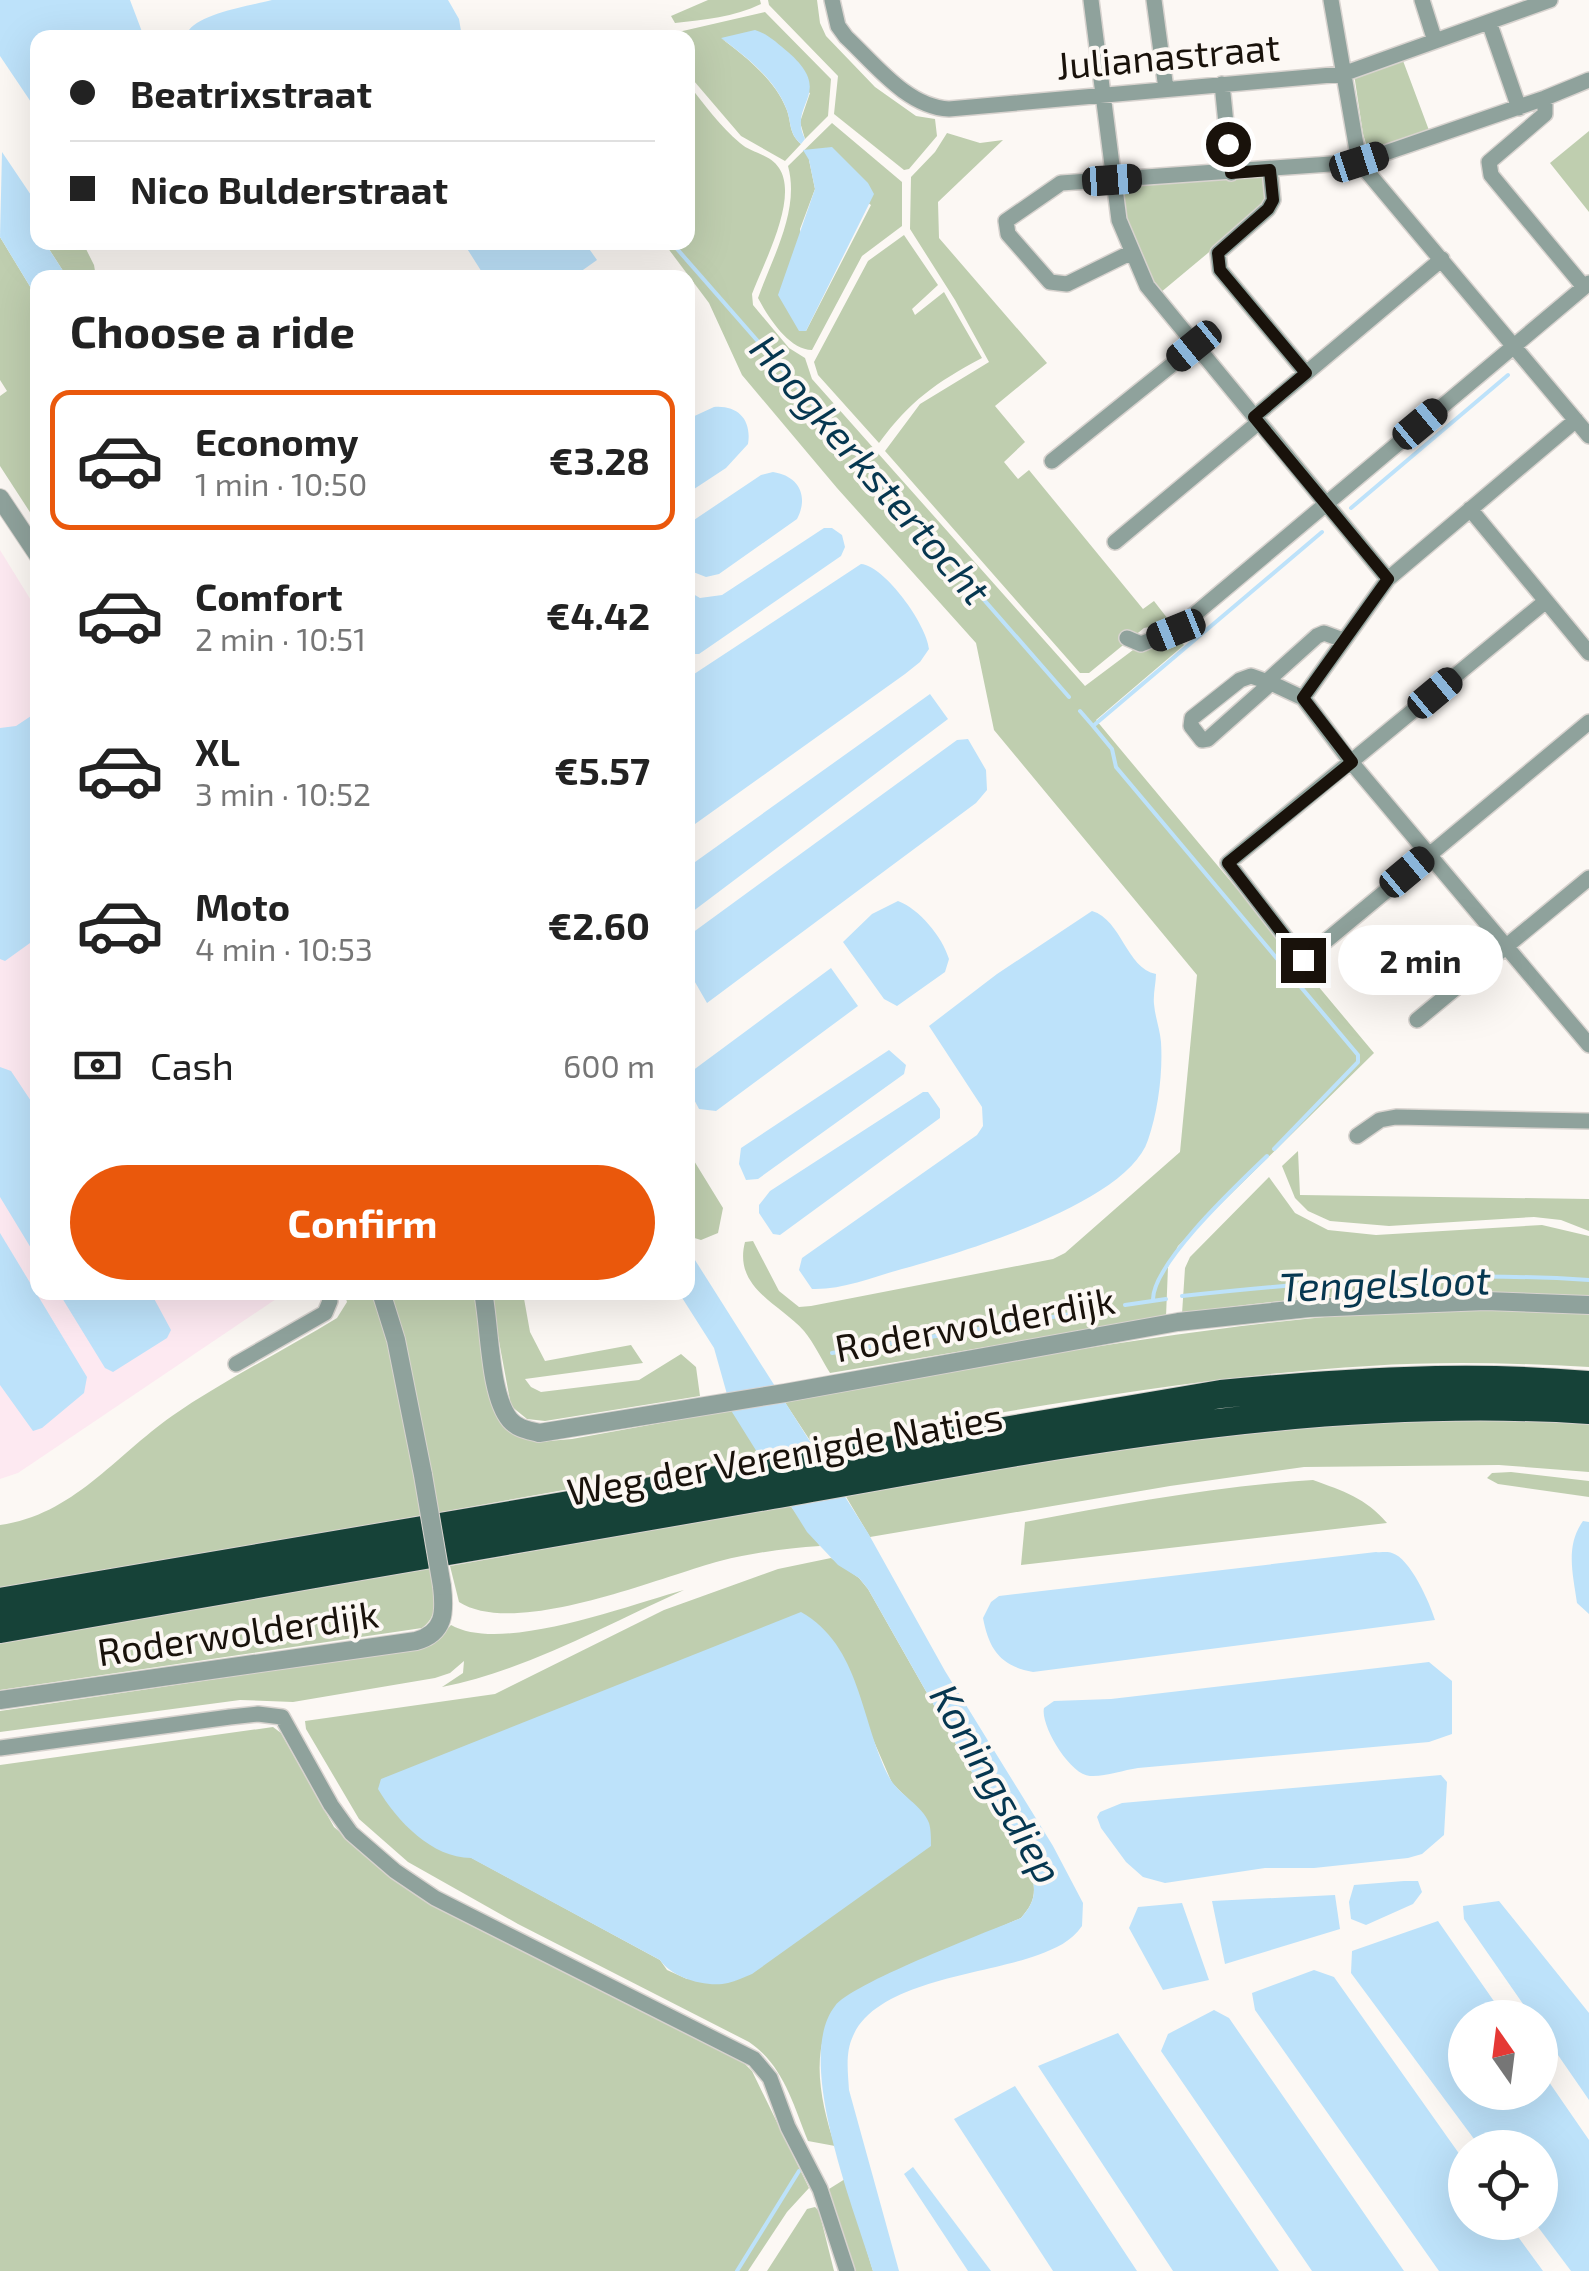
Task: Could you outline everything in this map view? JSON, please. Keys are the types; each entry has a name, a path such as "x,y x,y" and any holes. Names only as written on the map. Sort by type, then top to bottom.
{"highway":[{"name":"Weg der Verenigde Naties","path":"0,1630 838,1470 1154,1404 1292,1387 1444,1379 1589,1385"},
{"name":"Weg der Verenigde Naties","path":"838,1470 1266,1416 1444,1405 1589,1410"},
{"name":"Weg der Verenigde Naties","path":"0,1602 766,1483"}],"street":[{"name":"Julianastraat","path":"832,0 838,26 846,37 914,100 934,108 1343,74 1550,0"},
{"path":"1090,0 1112,180 1130,254 1147,286 1194,346 1388,579"},
{"path":"1154,0 1166,89"},
{"path":"1331,0 1359,162 1589,436"},
{"path":"1422,0 1435,41"},
{"path":"1489,22 1519,108"},
{"path":"1130,254 1058,286 1050,282 1006,228 1010,216 1062,183 1359,162 1589,80"},
{"path":"1222,84 1231,173"},
{"path":"1127,638 1141,644 1176,630 1586,285 1488,169 1492,157 1545,114 1544,98"},
{"path":"1270,170 1273,200 1268,209 1218,253 1217,260 1220,270 1306,373"},
{"path":"1115,542 1306,373 1442,260"},
{"path":"1052,461 1194,346"},
{"path":"1303,698 1388,579 1576,420"},
{"path":"0,498 30,543"},
{"path":"1470,509 1589,653"},
{"path":"1546,601 1228,863 1303,960 1589,722"},
{"path":"1343,640 1324,633 1318,636 1269,683 1208,739 1202,740 1191,726 1192,718 1250,676 1269,683 1303,698 1428,854 1588,1040"},
{"path":"1417,1020 1589,878"},
{"path":"1357,1136 1380,1120 1396,1117 1589,1120"},
{"path":"236,1364 325,1313 330,1300"},
{"name":"Roderwolderdijk","path":"0,1700 429,1638 442,1620 442,1586 396,1340 384,1300"},
{"name":"Roderwolderdijk","path":"484,1300 500,1400 519,1428 539,1433 1178,1322 1309,1308 1486,1300 1589,1306"},
{"name":"Roderwolderdijk","path":"0,1748 230,1716 282,1717 340,1820 395,1871 435,1898 754,2059 770,2078 788,2127 820,2189 847,2271"}],"shaded area":[{"path":"0,550 30,599 30,1300 275,1300 18,1473 0,1479"}],"green space":[{"path":"708,0 760,0 761,4 697,21 675,23 671,16"},
{"path":"768,0 817,0 826,36 875,87 916,116 935,119 937,136 909,169 904,170 834,114 838,76"},
{"path":"765,12 831,79 828,116 805,139 800,122 810,93 722,39 759,69 775,88 801,144 785,161 741,136 695,82 695,30 687,30"},
{"path":"1402,58 1430,133 1369,153 1354,74"},
{"path":"695,93 744,146 779,168 785,196 782,213 752,294 753,305 789,348 805,358 812,379 1085,686 1149,638 1178,638 1184,645 1096,720 1374,1053 1178,1246 1168,1267 1166,1317 830,1373 804,1331 761,1294 746,1272 745,1242 753,1241 779,1291 799,1307 1053,1259 1065,1253 1180,1152 1197,975 994,730 976,643 742,375 709,303 695,284 695,270 684,270 669,250 695,250"},
{"path":"832,123 902,182 902,226 862,256 812,350 787,339 758,298 788,216 788,166","holes":["809,160 871,205 806,331 800,229 815,189"]},
{"path":"1589,131 1589,212 1550,163"},
{"path":"947,133 980,143 1003,140 938,202 939,238 1047,363 995,406 1025,442 1004,462 1018,479 1029,470 1143,609 1154,601 1171,623 1144,628 1089,673 1080,673 885,451 920,404 989,362 910,229 911,177"},
{"path":"1265,175 1268,203 1160,293 1139,256 1120,187"},
{"path":"904,235 938,285 912,309 915,315 944,292 982,358 924,394 879,443 818,375 814,362 868,261"},
{"path":"0,237 30,286 30,512 0,466 0,396 7,391 0,380"},
{"path":"50,250 86,250 95,270 62,270"},
{"path":"1298,1151 1300,1195 1589,1199 1589,1231 1561,1220 1534,1217 1389,1226 1330,1221 1308,1211 1295,1198 1282,1166"},
{"path":"695,1162 723,1208 718,1233 701,1240 695,1238"},
{"path":"1269,1177 1295,1213 1328,1230 1376,1235 1542,1225 1589,1236 1589,1298 1334,1297 1182,1314 1185,1268 1190,1257"},
{"path":"377,1300 423,1515 0,1591 0,1525 26,1519 71,1497 172,1416 337,1318 347,1302"},
{"path":"392,1300 478,1300 504,1426 514,1435 537,1442 572,1439 732,1410 760,1455 436,1513 404,1339"},
{"path":"491,1300 524,1300 530,1332 545,1361 631,1345 643,1363 525,1379 541,1392 639,1380 681,1354 696,1367 700,1396 545,1421 527,1419 511,1406"},
{"path":"1420,1309 1589,1313 1589,1367 1451,1363 1299,1371 1090,1398 813,1445 784,1401 1181,1334"},
{"path":"1365,1420 1589,1423 1589,1472 1499,1465 1304,1467 870,1537 845,1495 1210,1434"},
{"path":"1492,1473 1589,1481 1589,1497 1498,1484 1487,1478"},
{"path":"1313,1480 1362,1501 1387,1523 1021,1565 1025,1522 1204,1491"},
{"path":"790,1505 820,1546 732,1558 550,1609 484,1611 459,1602 450,1566"},
{"path":"831,1558 868,1589 1034,1886 1032,1900 1021,1918 865,1986 845,2000 832,2017 820,2057 823,2102 835,2146 808,2141 779,2074 749,2042 518,1924 408,1862 359,1819 305,1721 495,1694 664,1610 778,1569","holes":["869,1730 892,1783 910,1801 687,1979 667,1970 660,1960 470,1857"]},
{"path":"432,1568 434,1608 422,1628 0,1690 0,1641"},
{"path":"684,1590 535,1658 442,1687 463,1673 464,1661 450,1673 435,1678 293,1702 240,1700 0,1732 0,1711 418,1649 432,1645 451,1625 473,1632 532,1631"},
{"path":"273,1727 281,1733 334,1827 364,1853 743,2062 752,2071 809,2188 787,2212 748,2271 0,2271 0,1765"},
{"path":"845,2179 873,2271 854,2271 829,2189"},
{"path":"815,2207 834,2271 767,2271 807,2209"}],"water":[{"path":"0,0 130,0 141,30 30,30 30,101 0,56"},
{"path":"272,0 448,0 461,30 189,30 215,15"},
{"path":"755,30 788,52 808,78 810,88 801,127 805,139 801,144 774,87 721,38"},
{"path":"832,147 874,194 806,331 799,331 778,295 815,189 803,150"},
{"path":"2,152 30,194 30,250 50,250 62,270 30,270 30,286 0,237"},
{"path":"468,250 590,250 597,260 583,270 481,270"},
{"path":"714,407 730,409 745,421 749,435 748,444 726,468 695,488 695,416"},
{"path":"782,474 795,483 802,495 797,519 719,574 706,577 695,573 695,519 761,475"},
{"path":"824,528 842,535 845,547 841,556 695,654 695,595 722,595"},
{"path":"861,564 893,585 921,626 929,649 905,674 695,824 695,673"},
{"path":"930,694 948,719 695,910 695,862"},
{"path":"30,717 30,943 5,961 0,959 0,728 16,726"},
{"path":"968,739 986,770 987,790 976,803 707,1003 695,982 695,931 957,740"},
{"path":"898,901 929,924 949,959 945,972 897,1006 884,999 843,942 872,914"},
{"path":"1092,911 1110,924 1138,963 1156,974 1159,1092 1148,1140 1134,1163 1077,1204 1000,1238 857,1282 812,1289 799,1270 802,1258 977,1135 983,1126 982,1107 929,1026 997,974"},
{"path":"831,968 858,1006 716,1111 699,1109 695,1101 695,1069"},
{"path":"889,1050 906,1065 904,1074 758,1179 746,1180 739,1164 741,1148"},
{"path":"0,1067 11,1071 30,1100 30,1246 0,1197"},
{"path":"928,1092 940,1109 940,1118 780,1235 773,1234 759,1213 759,1205 770,1191"},
{"path":"0,1233 30,1283 30,1300 40,1300 87,1377 84,1393 33,1431 0,1385"},
{"name":"Koningsdiep","path":"695,1260 868,1533 1083,1903 1082,1926 1063,1944 1016,1962 908,1991 866,2018 850,2042 849,2090 899,2271 873,2271 842,2175 824,2097 824,2030 835,2006 846,1996 1021,1918 1032,1900 1033,1880 868,1589 807,1532 732,1412 714,1348 683,1300 695,1300"},
{"path":"63,1300 155,1300 171,1330 167,1338 113,1372 105,1368"},
{"path":"1583,1521 1589,1522 1589,1614 1577,1603 1572,1571 1574,1540"},
{"path":"1392,1553 1406,1563 1435,1620 1033,1672 1012,1665 998,1654 983,1618 999,1596"},
{"path":"801,1612 821,1627 848,1664 889,1777 926,1817 931,1846 752,1974 720,1984 681,1977 660,1960 471,1858 429,1845 405,1825 378,1789 381,1779"},
{"path":"1429,1662 1452,1681 1452,1734 1429,1742 1138,1768 1090,1776 1066,1759 1044,1716 1044,1708 1054,1701 1111,1699"},
{"path":"1441,1775 1447,1782 1444,1835 1422,1854 1408,1858 1314,1868 1265,1868 1165,1883 1143,1877 1126,1862 1097,1817 1122,1803"},
{"path":"1418,1881 1422,1892 1413,1904 1366,1925 1351,1919 1349,1902 1354,1885"},
{"path":"1335,1895 1340,1929 1225,1964 1212,1901"},
{"path":"1499,1901 1589,2013 1589,2100 1558,2055 1558,2000 1520,2000 1464,1919 1463,1906"},
{"path":"1182,1903 1209,1980 1163,1990 1129,1928 1138,1907"},
{"path":"1438,1921 1493,2000 1448,2000 1448,2104 1351,1973 1352,1951"},
{"path":"1314,1970 1334,1977 1448,2138 1448,2240 1520,2240 1543,2271 1439,2271 1255,2010 1252,1993"},
{"path":"1214,2010 1229,2018 1404,2271 1312,2271 1161,2051 1168,2034"},
{"path":"1118,2033 1279,2271 1173,2271 1038,2066"},
{"path":"1015,2086 1137,2271 1053,2271 954,2119"},
{"path":"1558,2095 1589,2140 1589,2271 1571,2271 1548,2240 1558,2240 1558,2130 1467,2130 1453,2110 1558,2110"},
{"path":"913,2167 991,2271 968,2271 904,2174"}],"waterway":[{"name":"Hoogkerkstertocht","path":"678,250 1069,697"},
{"name":"Hoogkerkstertocht","path":"1351,508 1508,375"},
{"name":"Hoogkerkstertocht","path":"1080,711 1093,726 1322,532"},
{"path":"1093,726 1112,749 1116,767 1358,1055 1358,1062 1274,1149"},
{"path":"1153,1300 1156,1285 1181,1246 1267,1156"},
{"name":"Tengelsloot","path":"1182,1296 1385,1279 1589,1280"},
{"name":"Tengelsloot","path":"1125,1305 1166,1299"},
{"name":"Tengelsloot","path":"832,1353 1089,1311"},
{"path":"737,2271 799,2171"}],"route":[{"path":"1228,144 1231,173 1270,170 1273,200 1268,209 1218,253 1220,270 1306,373 1254,417 1388,579 1303,698 1352,762 1228,863 1303,960"}]}
